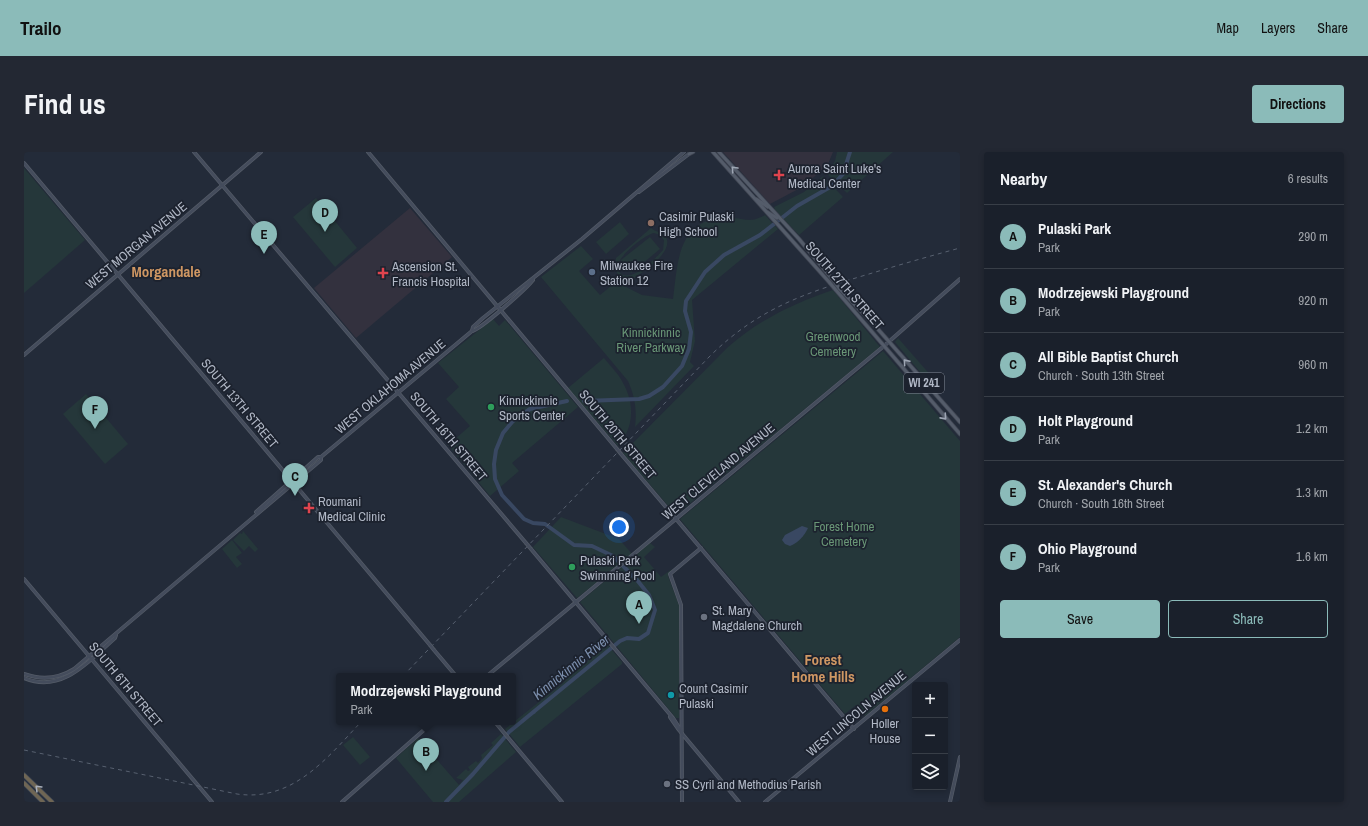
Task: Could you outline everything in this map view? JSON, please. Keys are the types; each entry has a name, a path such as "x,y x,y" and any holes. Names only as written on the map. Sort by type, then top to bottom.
{"highway":[{"path":"24,775 52,802"},
{"path":"24,783 43,802"}],"main road":[{"path":"708,152 716,156"},
{"name":"SOUTH 27TH STREET","path":"713,152 765,211 785,224 839,288 890,342 960,422"},
{"name":"SOUTH 27TH STREET","path":"719,152 769,207 782,229 960,434"},
{"path":"741,185 749,185"},
{"path":"751,196 769,207"}],"street":[{"name":"SOUTH 16TH STREET","path":"194,152 576,602 672,717 681,733 739,802"},
{"name":"WEST MORGAN AVENUE","path":"24,355 261,152"},
{"name":"SOUTH 20TH STREET","path":"368,152 621,454 854,728"},
{"name":"WEST OKLAHOMA AVENUE","path":"472,330 475,330 500,310 533,280 684,152"},
{"name":"WEST OKLAHOMA AVENUE","path":"637,193 691,153"},
{"name":"SOUTH 13TH STREET","path":"24,163 453,673"},
{"name":"WEST CLEVELAND AVENUE","path":"491,673 890,342 960,279"},
{"name":"WEST OKLAHOMA AVENUE","path":"24,678 40,682 60,680 75,673 318,457 398,392 514,293 533,280"},
{"path":"682,802 682,605 670,574 701,548"},
{"name":"SOUTH 6TH STREET","path":"24,579 212,802"},
{"name":"WEST OKLAHOMA AVENUE","path":"24,674 44,678 59,676 74,669 113,635 116,635"},
{"name":"WEST LINCOLN AVENUE","path":"765,802 960,640"},
{"path":"672,717 678,720 681,718"},
{"path":"342,802 430,725"},
{"path":"497,725 562,802"},
{"path":"950,802 960,757"}],"shaded area":[{"name":"Aurora Saint Luke's Medical Center","path":"723,152 833,152 828,164 804,186 770,204"},
{"name":"Ascension St. Francis Hospital","path":"410,208 452,257 356,338 314,288"}],"green space":[{"path":"837,152 893,152 847,193 826,173 835,161"},
{"path":"24,168 85,240 24,293"},
{"path":"823,176 843,197 799,235 775,210 774,207 804,192"},
{"path":"316,198 357,248 335,267 293,217"},
{"name":"Kinnickinnic River Parkway","path":"765,215 778,229 692,300 695,341 690,362 694,366 635,427 635,404 628,381 541,277 581,246 593,259 579,271 600,295 616,282 642,295 673,299 679,257 690,233 699,225 713,219 735,218 751,220"},
{"path":"620,222 629,234 606,254 596,242"},
{"path":"651,228 665,236 667,242 663,254 652,265 634,278 628,279 618,274 615,269 616,258","holes":["654,233 660,235 664,240 663,250 659,255 640,271 627,275 621,274 617,268 621,258 644,238"]},
{"path":"650,237 660,249 631,273 621,260"},
{"name":"Greenwood Cemetery","path":"833,290 880,347 676,515 623,453 728,347 740,337 778,313"},
{"name":"Kinnickinnic Sports Center","path":"493,319 499,326 505,320 578,407 512,463 519,471 490,496 448,445 470,426 446,399 459,387 438,363"},
{"path":"898,338 940,386 935,390 895,342"},
{"name":"Forest Home Cemetery","path":"883,351 960,441 960,637 865,716 856,705 845,714 680,519"},
{"name":"Kinnickinnic River Parkway","path":"604,358 617,373 630,399 630,424 618,446 568,388"},
{"path":"86,394 128,444 105,464 63,414"},
{"path":"561,517 619,539 632,554 577,598 533,547"},
{"path":"243,531 258,549 255,552 249,546 244,551 233,540 240,533 242,534"},
{"path":"232,540 242,553 236,557 242,564 237,568 222,549"},
{"path":"650,543 655,547 644,557 661,577 672,569 668,576 679,605 679,718 676,718 580,602"},
{"path":"601,637 622,662 622,664 520,747 505,729 510,725 516,725 516,720 563,683 565,679 564,677 572,671 573,672 581,664 583,666 597,652 592,645"},
{"path":"501,734 516,752 459,802 433,802 396,758 418,738 459,785 463,780 456,778 466,769 468,771 470,770 468,767 476,761 478,763 482,758 481,755 493,745 491,743"},
{"path":"353,737 370,757 360,765 343,745"}],"water":[{"path":"802,526 808,528 805,534 796,543 790,546 785,544 782,540 785,535"}],"waterway":[{"name":"Kinnickinnic River","path":"584,401 639,399 649,396 663,387 682,366 689,349 691,332 685,311 686,301 705,272 724,255 760,235 797,206 832,186 843,174 850,152"},
{"name":"Kinnickinnic River","path":"446,802 473,774 509,732 620,641 627,638 639,639 648,633 655,610 649,595 637,580 613,556 592,546 574,545 545,524 533,523 524,519 502,495 495,479 494,464 496,450 503,433 513,421 530,409 567,401"}],"railway":[{"path":"406,673 728,339 765,314 803,296 846,281 960,248"},
{"path":"24,750 237,794 257,795 275,791 292,784 307,774 322,763 358,725"}],"place":[{"name":"Aurora Saint Luke's Medical Center","path":"779,175"},
{"name":"Casimir Pulaski High School","path":"651,223"},
{"name":"Holt Playground","path":"325,232"},
{"name":"St. Alexander's Church","path":"264,254"},
{"name":"Milwaukee Fire Station 12","path":"592,272"},
{"name":"Ascension St. Francis Hospital","path":"383,273"},
{"name":"Kinnickinnic Sports Center","path":"491,407"},
{"name":"Ohio Playground","path":"95,429"},
{"name":"All Bible Baptist Church","path":"295,496"},
{"name":"Roumani Medical Clinic","path":"309,508"},
{"name":"Pulaski Park Swimming Pool","path":"572,567"},
{"name":"St. Mary Magdalene Church","path":"704,617"},
{"name":"Pulaski Park","path":"639,624"},
{"name":"Count Casimir Pulaski","path":"671,695"},
{"name":"Holler House","path":"885,709"},
{"name":"Modrzejewski Playground","path":"426,771"},
{"name":"SS Cyril and Methodius Parish","path":"667,784"}],"district":[{"name":"Morgandale","path":"166,272"},
{"name":"Forest Home Hills","path":"823,668"}]}
